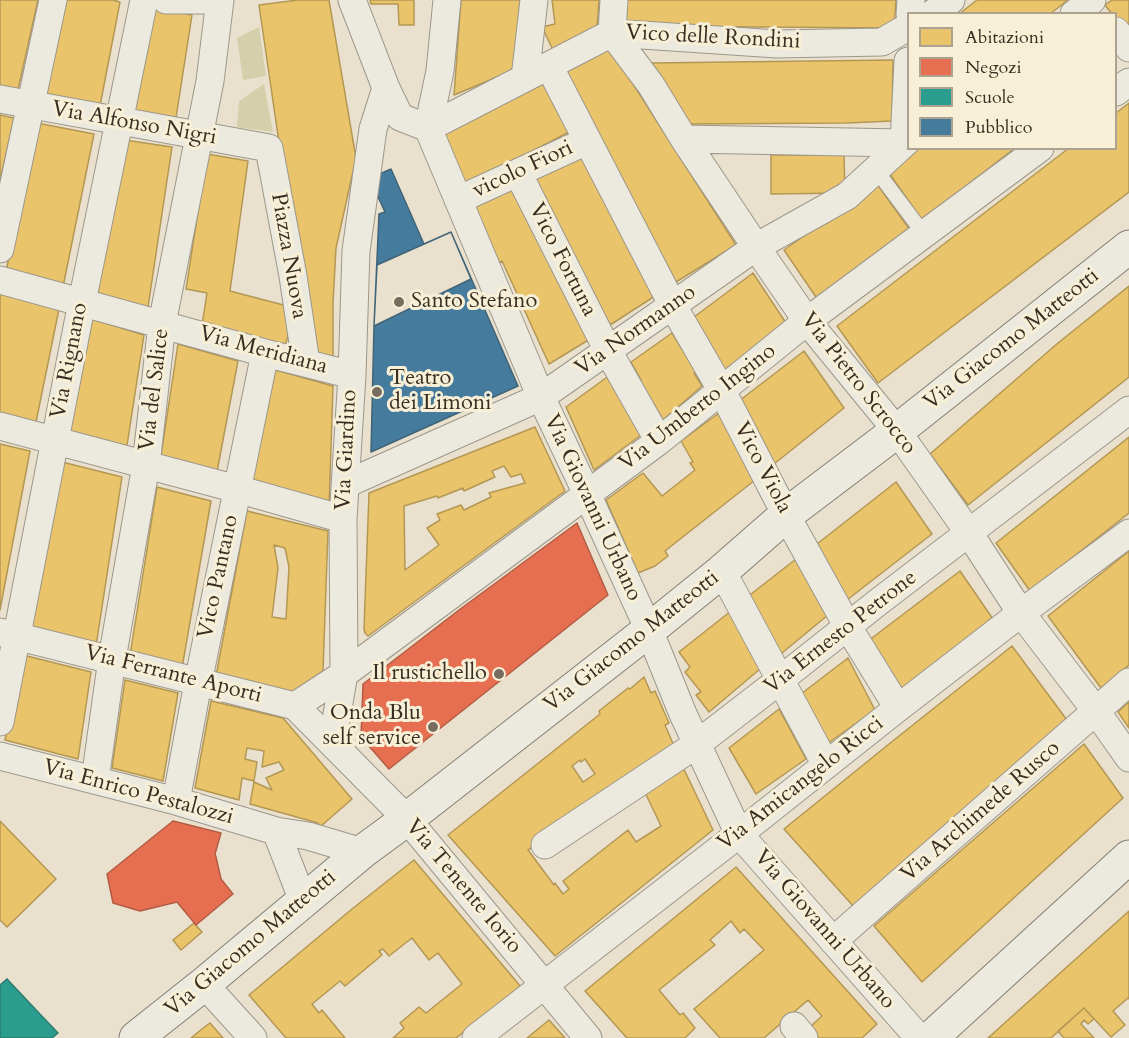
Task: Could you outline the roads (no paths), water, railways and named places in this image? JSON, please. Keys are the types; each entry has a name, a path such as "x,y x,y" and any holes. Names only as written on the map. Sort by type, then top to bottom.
{"street":[{"path":"0,249 53,0"},
{"name":"Via Rignano","path":"0,723 8,634 55,441 144,0"},
{"path":"168,0 220,0"},
{"name":"Via del Salice","path":"95,780 112,659 146,465 162,324 210,81 220,0"},
{"path":"352,0 386,88 400,117 428,128 440,70 447,0"},
{"path":"525,78 534,0"},
{"path":"612,33 614,0"},
{"path":"935,12 951,0"},
{"path":"1076,12 1091,0 1100,12"},
{"name":"Vico delle Rondini","path":"428,128 612,33 777,44 882,42 907,28"},
{"path":"1117,32 1129,48"},
{"name":"Via Pietro Scrocco","path":"612,33 651,85 684,139 807,321 897,431 1022,613 1129,758"},
{"name":"Vico Viola","path":"549,66 673,306 722,391 786,515 848,627 898,708"},
{"path":"1117,91 1129,82"},
{"name":"Via Giardino","path":"332,743 344,675 343,519 352,375 356,251 373,129 386,88"},
{"name":"Via Alfonso Nigri","path":"0,99 269,148"},
{"name":"Via Giovanni Urbano","path":"428,128 541,397 649,630 683,714 739,834 919,1038"},
{"path":"684,139 907,142"},
{"name":"vicolo Fiori","path":"458,200 587,141"},
{"name":"Via Normanno","path":"346,484 541,397 756,247 847,196 907,142"},
{"name":"Piazza Nuova","path":"269,148 293,276 306,363"},
{"name":"Via Umberto Ingino","path":"295,706 344,675 658,441 807,321 1037,150"},
{"name":"Vico Fortuna","path":"518,172 608,351 658,441"},
{"name":"Via Giacomo Matteotti","path":"136,1038 362,852 649,630 786,515 897,431 1129,247"},
{"name":"Via Meridiana","path":"0,280 352,375"},
{"name":"Vico Pantano","path":"176,801 265,353"},
{"name":"Via Ernesto Petrone","path":"545,845 697,744 1129,410"},
{"path":"0,426 343,519"},
{"name":"Via Amicangelo Ricci","path":"476,1038 898,708 1129,533"},
{"path":"722,571 826,765"},
{"name":"Via Ferrante Aporti","path":"8,634 295,706"},
{"name":"Via Archimede Rusco","path":"832,941 1129,682"},
{"path":"295,706 332,743"},
{"name":"Via Tenente Iorio","path":"332,743 407,819 588,1038"},
{"name":"Via Enrico Pestalozzi","path":"0,756 362,852"},
{"path":"276,831 303,901"},
{"path":"931,1038 1129,856"},
{"path":"204,984 253,1038"}],"lane":[{"path":"876,170 924,234"}],"place":[{"name":"Santo Stefano","path":"399,302"},
{"name":"Teatro dei Limoni","path":"377,392"},
{"name":"Il rustichello","path":"499,674"},
{"name":"Onda Blu self service","path":"433,727"}]}
